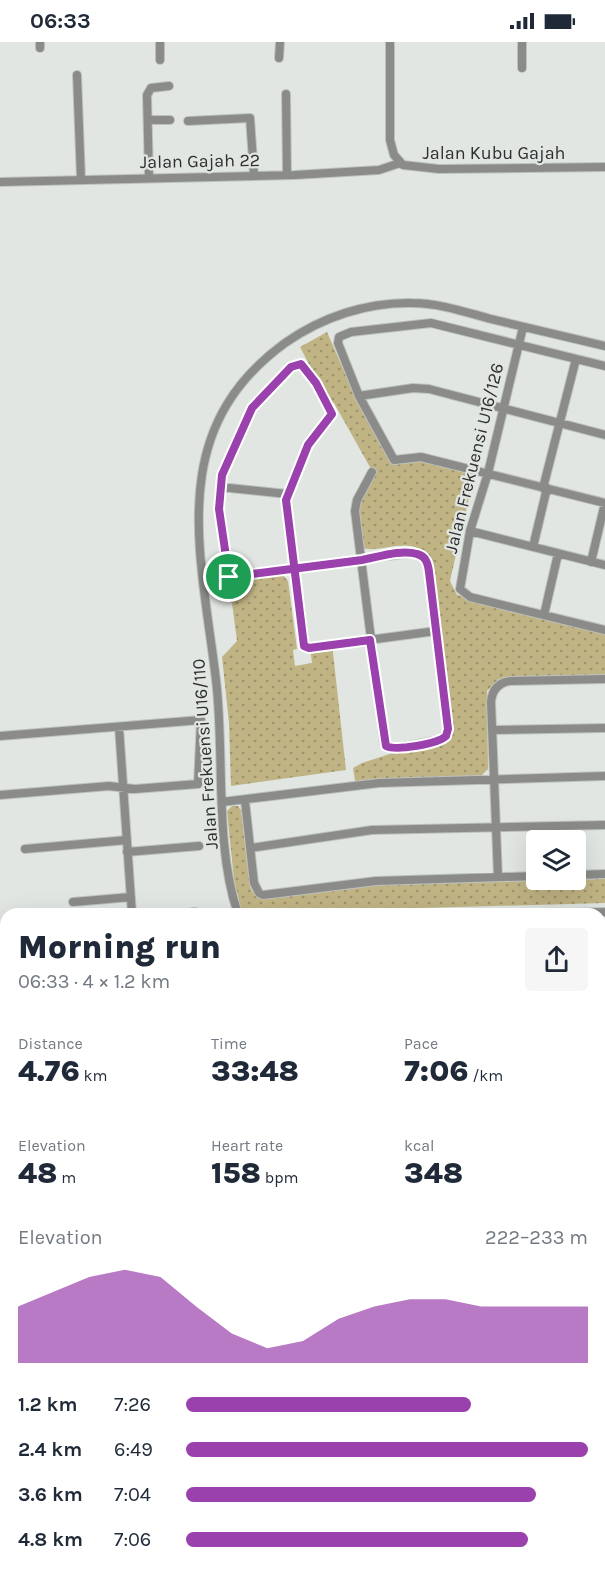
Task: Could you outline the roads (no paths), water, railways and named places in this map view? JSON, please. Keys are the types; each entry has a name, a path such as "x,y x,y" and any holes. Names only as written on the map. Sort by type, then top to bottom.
{"street":[{"path":"160,42 160,60"},
{"path":"279,58 280,42"},
{"name":"Jalan Kubu Gajah","path":"390,42 390,131 392,149 400,163 418,169 605,167"},
{"path":"522,42 522,68"},
{"path":"77,75 81,179"},
{"path":"149,178 148,91 156,86 169,86"},
{"path":"286,94 287,175"},
{"path":"188,121 250,118 254,175"},
{"path":"150,120 170,120"},
{"name":"Jalan Gajah 22","path":"0,182 287,175 379,170 400,163"},
{"name":"Jalan Frekuensi U16/110","path":"237,908 228,869 222,802 221,721 198,511 203,463 227,402 252,371 270,354 315,325 345,312 380,304 437,305 605,346"},
{"path":"604,503 421,457 392,459 359,396 338,347 339,337 351,332 432,323 605,366"},
{"name":"Jalan Frekuensi U16/126","path":"523,327 488,473 470,531 459,583 461,592 470,597 605,630"},
{"path":"533,547 576,359"},
{"path":"229,577 219,509 222,475 252,408 291,367 301,364 316,383 332,414 308,445 287,494 293,568 306,647 436,632"},
{"path":"359,396 412,388 429,389 605,435"},
{"path":"204,580 360,560 410,553 421,555 428,565 448,733 439,741 393,749 384,743 360,560 355,505 372,472"},
{"path":"220,488 287,494"},
{"path":"591,562 605,493"},
{"path":"470,531 605,565"},
{"path":"544,615 558,554"},
{"path":"498,877 491,697 496,688 505,682 605,679"},
{"path":"0,736 201,720 198,784 109,786 0,795"},
{"path":"119,727 131,908"},
{"path":"492,730 605,728"},
{"path":"222,802 379,783 605,776"},
{"path":"245,801 254,883 259,893 263,895 376,881 526,876"},
{"path":"251,848 372,830 605,825"},
{"path":"25,849 127,840"},
{"path":"128,852 199,846"},
{"path":"586,875 605,874"},
{"path":"73,902 130,897"}]}
